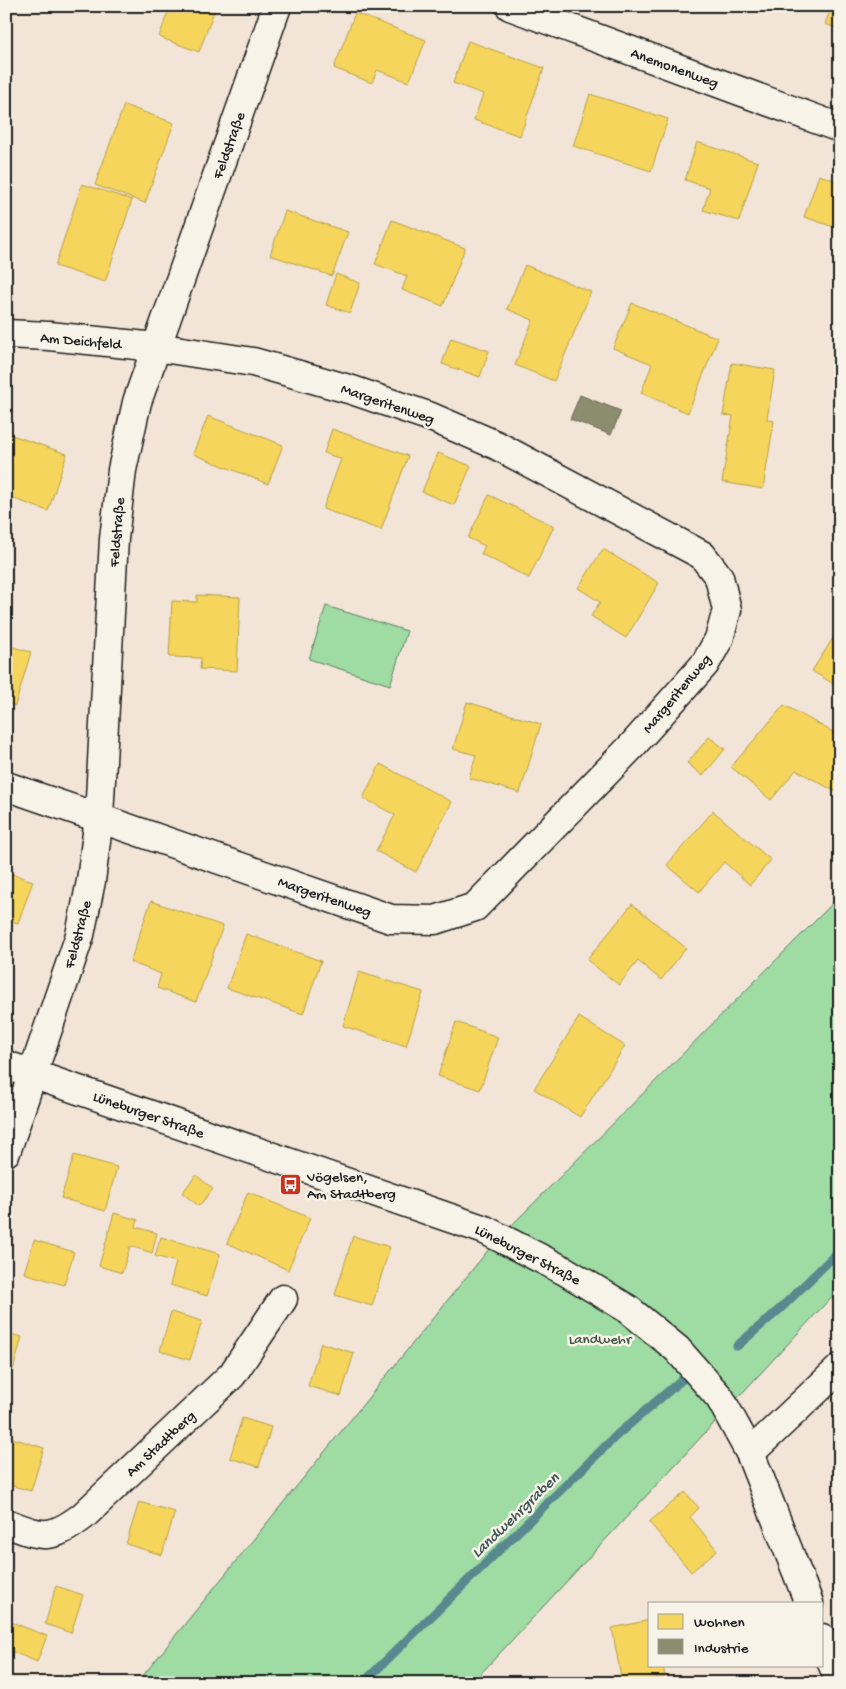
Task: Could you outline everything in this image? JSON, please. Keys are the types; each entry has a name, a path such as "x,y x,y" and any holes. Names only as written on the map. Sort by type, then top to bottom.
{"street":[{"name":"Feldstraße","path":"33,1074 80,935 91,882 99,817 114,539 121,480 137,402 278,6"},
{"name":"Anemonenweg","path":"510,6 840,128"},
{"name":"Am Deichfeld","path":"6,334 48,336 156,347"},
{"name":"Margeritenweg","path":"6,786 391,919 435,920 474,907 631,747 705,664 719,639 727,610 719,577 702,555 496,445 431,417 343,388 253,362 156,347"},
{"name":"Lüneburger Straße","path":"6,1065 485,1230 566,1271 628,1309 677,1349 720,1398 750,1453 809,1602"},
{"path":"6,1152 33,1074"},
{"name":"Am Stadtberg","path":"6,1523 28,1531 50,1535 65,1530 83,1516 232,1375 283,1299"},
{"path":"750,1453 840,1368"},
{"path":"824,1643 840,1683"}],"green space":[{"path":"326,606 407,631 390,685 309,659"},
{"name":"Landwehr","path":"840,896 840,1288 472,1683 137,1683 494,1243"}],"building: Wohnen":[{"path":"170,6 216,6 199,52 159,37"},
{"path":"832,6 840,6 840,29 825,24"},
{"path":"355,13 426,40 409,82 377,70 372,83 334,68"},
{"path":"468,41 544,68 520,136 474,120 483,94 453,83"},
{"path":"590,94 668,119 651,171 573,146"},
{"path":"124,105 174,123 145,203 95,185"},
{"path":"697,142 758,162 739,221 703,210 710,188 685,180"},
{"path":"819,175 840,182 840,229 804,217"},
{"path":"82,184 132,200 105,282 55,266"},
{"path":"285,211 348,232 332,276 270,255"},
{"path":"392,220 465,248 443,306 402,290 407,276 375,264"},
{"path":"525,265 591,292 554,381 515,365 533,320 507,309"},
{"path":"336,274 360,283 350,313 326,305"},
{"path":"632,303 718,338 688,413 641,393 652,364 613,348"},
{"path":"451,338 489,351 480,377 442,364"},
{"path":"732,363 775,370 767,419 774,421 763,489 722,482 733,416 723,415"},
{"path":"208,416 283,445 268,484 193,454"},
{"path":"332,429 408,456 381,530 323,509 341,459 324,453"},
{"path":"6,433 67,454 48,511 6,496"},
{"path":"438,453 471,466 454,505 422,492"},
{"path":"489,495 554,526 529,578 481,554 485,546 468,538"},
{"path":"603,549 659,583 626,638 591,616 600,602 578,588"},
{"path":"197,595 240,597 237,671 200,669 201,658 169,657 172,601 197,602"},
{"path":"840,627 840,688 812,671"},
{"path":"6,645 31,652 15,706 6,703"},
{"path":"467,702 541,724 520,793 469,778 476,755 453,749"},
{"path":"784,705 840,736 840,790 838,793 796,770 771,800 731,767"},
{"path":"709,737 725,749 703,776 687,763"},
{"path":"380,764 452,802 416,872 376,851 395,815 363,798"},
{"path":"713,811 771,860 750,885 724,862 699,892 667,865"},
{"path":"6,872 33,881 18,923 6,919"},
{"path":"151,901 223,926 196,1002 157,988 161,974 130,962"},
{"path":"632,904 686,948 661,980 638,961 619,985 587,960"},
{"path":"246,934 321,961 303,1014 227,988"},
{"path":"359,972 423,992 406,1046 343,1026"},
{"path":"579,1017 625,1046 580,1117 534,1089"},
{"path":"456,1022 498,1037 480,1090 438,1076"},
{"path":"74,1155 117,1167 105,1211 61,1198"},
{"path":"196,1175 213,1189 199,1206 182,1193"},
{"path":"248,1192 310,1218 288,1270 227,1243"},
{"path":"114,1213 138,1220 136,1227 157,1233 152,1253 130,1246 122,1273 99,1266"},
{"path":"353,1236 390,1247 372,1306 335,1295"},
{"path":"161,1237 220,1254 207,1296 170,1285 176,1262 155,1256"},
{"path":"34,1240 74,1252 64,1285 24,1273"},
{"path":"171,1312 202,1321 190,1360 160,1351"},
{"path":"6,1333 22,1337 13,1370 6,1368"},
{"path":"321,1343 354,1353 341,1396 308,1386"},
{"path":"242,1418 271,1427 259,1467 230,1458"},
{"path":"6,1436 44,1448 31,1491 6,1484"},
{"path":"685,1492 699,1508 690,1517 717,1550 691,1572 649,1522"},
{"path":"139,1502 175,1512 162,1555 126,1544"},
{"path":"56,1586 83,1595 71,1633 45,1624"},
{"path":"6,1620 47,1636 37,1662 6,1649"},
{"path":"648,1620 648,1666 663,1666 665,1677 633,1683 622,1683 612,1628"}],"building: Industrie":[{"path":"580,395 621,411 611,435 570,419"}],"waterway":[{"name":"Landwehrgraben","path":"737,1346 781,1308 840,1250"},
{"name":"Landwehrgraben","path":"363,1683 618,1434 691,1372"}],"place":[{"name":"Vögelsen, Am Stadtberg","path":"291,1185"}]}
